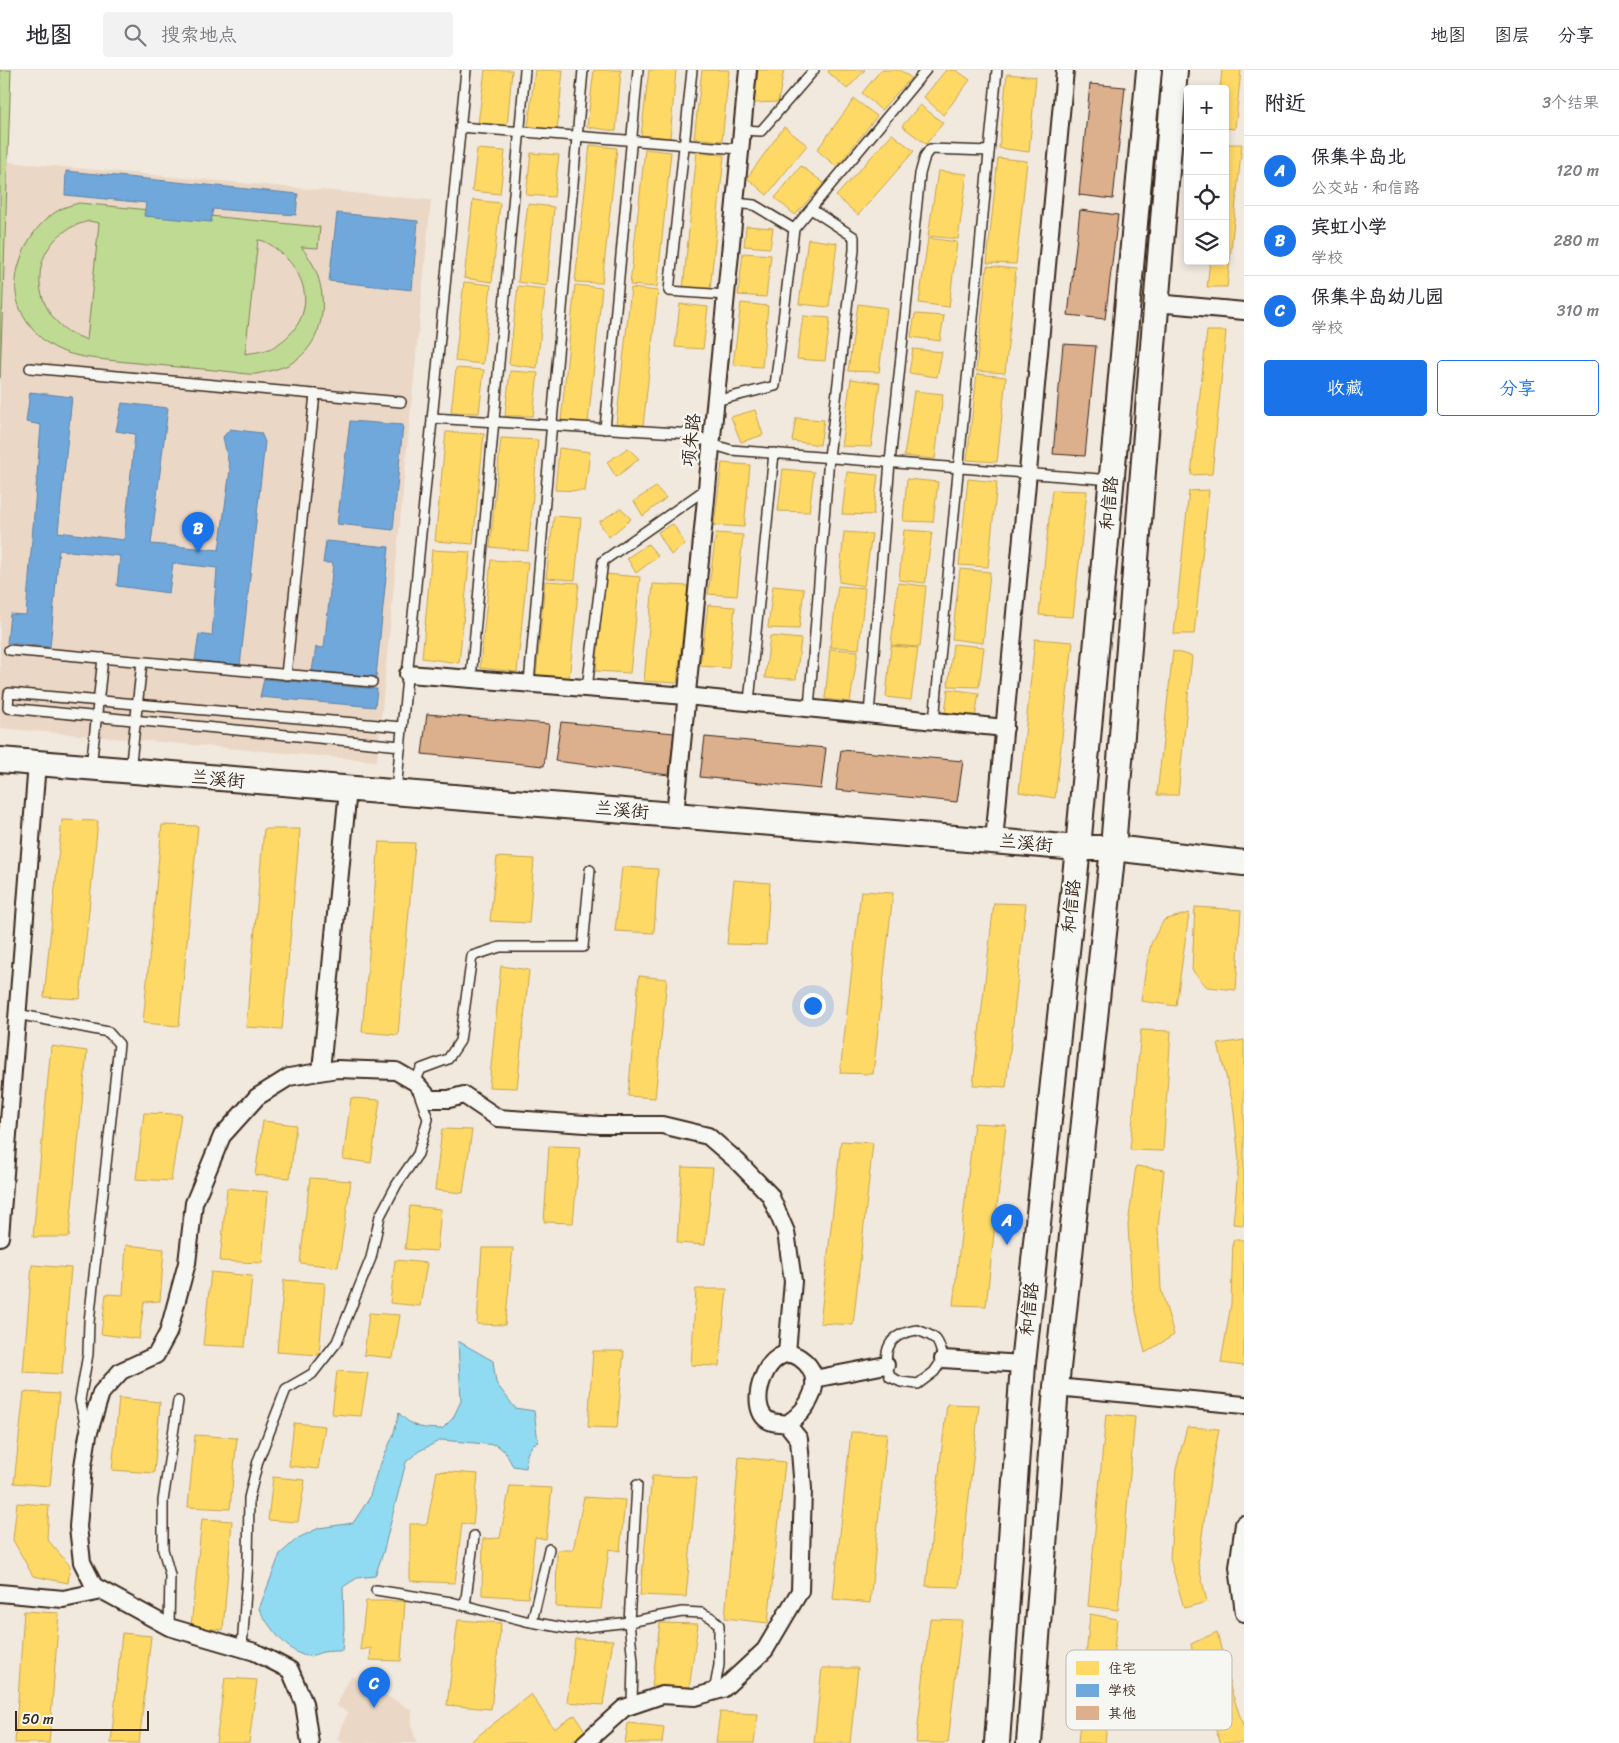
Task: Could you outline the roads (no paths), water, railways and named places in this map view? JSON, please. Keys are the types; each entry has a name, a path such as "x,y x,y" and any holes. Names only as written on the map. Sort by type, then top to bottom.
{"street":[{"name":"项朱路","path":"675,815 748,70"},
{"path":"994,841 1065,70"},
{"name":"和信路","path":"997,1743 1023,1364 1078,848 1149,70"},
{"name":"和信路","path":"1028,1743 1056,1387 1113,848 1174,70"},
{"path":"1156,303 1244,311"},
{"path":"408,674 686,696 1005,728"},
{"name":"兰溪街","path":"0,760 1078,848 1113,848 1244,863"},
{"path":"0,1237 37,763"},
{"path":"321,1072 348,789"},
{"path":"310,1743 304,1703 290,1670 255,1652 170,1627 94,1586 82,1562 78,1527 83,1466 88,1435 101,1393 121,1370 156,1355 168,1333 187,1262 194,1203 222,1136 257,1097 289,1077 337,1069 396,1071 415,1082 430,1099 449,1099 464,1095 498,1118 600,1126 662,1125 708,1136 738,1161 770,1195 786,1232 793,1281 787,1353"},
{"path":"787,1353 795,1355 809,1364 814,1375 815,1388 808,1402 794,1419 787,1424 771,1422 761,1413 758,1401 763,1376 774,1360 787,1353"},
{"path":"943,1359 1023,1364"},
{"path":"814,1379 886,1365"},
{"path":"1056,1387 1244,1405"},
{"path":"585,1743 624,1708 662,1695 695,1697 723,1689 766,1650 800,1591 803,1489 799,1439 787,1424"},
{"path":"1244,1524 1238,1567 1244,1613"},
{"path":"0,1593 63,1599 102,1590"}],"lane":[{"path":"396,792 466,70"},
{"path":"471,679 525,70"},
{"path":"529,683 583,70"},
{"path":"605,429 638,70"},
{"path":"692,70 669,291 726,295"},
{"path":"742,130 761,131 814,70"},
{"path":"715,401 775,386 794,229 926,70"},
{"path":"934,721 997,70"},
{"path":"460,127 740,149"},
{"path":"869,714 890,462 919,184 924,156 930,149 989,151"},
{"path":"735,203 754,205 794,229"},
{"path":"809,708 829,457 854,250 854,238 811,208"},
{"path":"30,368 401,402"},
{"path":"286,675 315,394"},
{"path":"432,418 694,434 711,444 731,450 1112,480"},
{"path":"749,702 774,454"},
{"path":"587,688 602,562 706,489"},
{"path":"9,650 372,682"},
{"path":"91,768 104,658"},
{"path":"130,771 142,662"},
{"path":"401,746 8,708 9,693 402,727"},
{"path":"242,1648 248,1562 249,1498 258,1461 286,1389 312,1374 337,1342 371,1258 380,1216 397,1184 418,1154 428,1119 415,1082 421,1069 448,1058 460,1041 472,956 500,947 583,947 590,870"},
{"path":"17,1014 108,1032 119,1044 89,1322 88,1354 80,1400 88,1435"},
{"path":"918,1330 933,1335 940,1344 943,1359 934,1372 918,1384 901,1382 890,1377 886,1365 887,1351 893,1338 904,1332 918,1330"},
{"path":"170,1627 170,1576 164,1549 164,1501 178,1401"},
{"path":"632,1705 633,1662 629,1622 637,1485"},
{"path":"465,1606 474,1536"},
{"path":"532,1622 549,1549"},
{"path":"376,1590 465,1606 570,1629 629,1622 682,1612 702,1613 712,1618 719,1625 719,1665 714,1692"}],"water":[{"path":"458,1341 493,1361 496,1383 515,1408 534,1411 538,1442 533,1444 527,1454 526,1468 513,1466 505,1452 497,1445 441,1440 419,1451 406,1462 383,1553 375,1576 357,1578 343,1587 344,1628 342,1651 323,1652 308,1656 293,1650 279,1638 259,1609 280,1554 298,1538 319,1528 353,1523 369,1499 377,1472 393,1436 399,1413 414,1425 429,1428 442,1429 453,1418 461,1401"}],"place":[{"name":"宾虹小学","path":"198,553"},
{"name":"保集半岛北","path":"1007,1245"},
{"name":"保集半岛幼儿园","path":"374,1708"}]}
